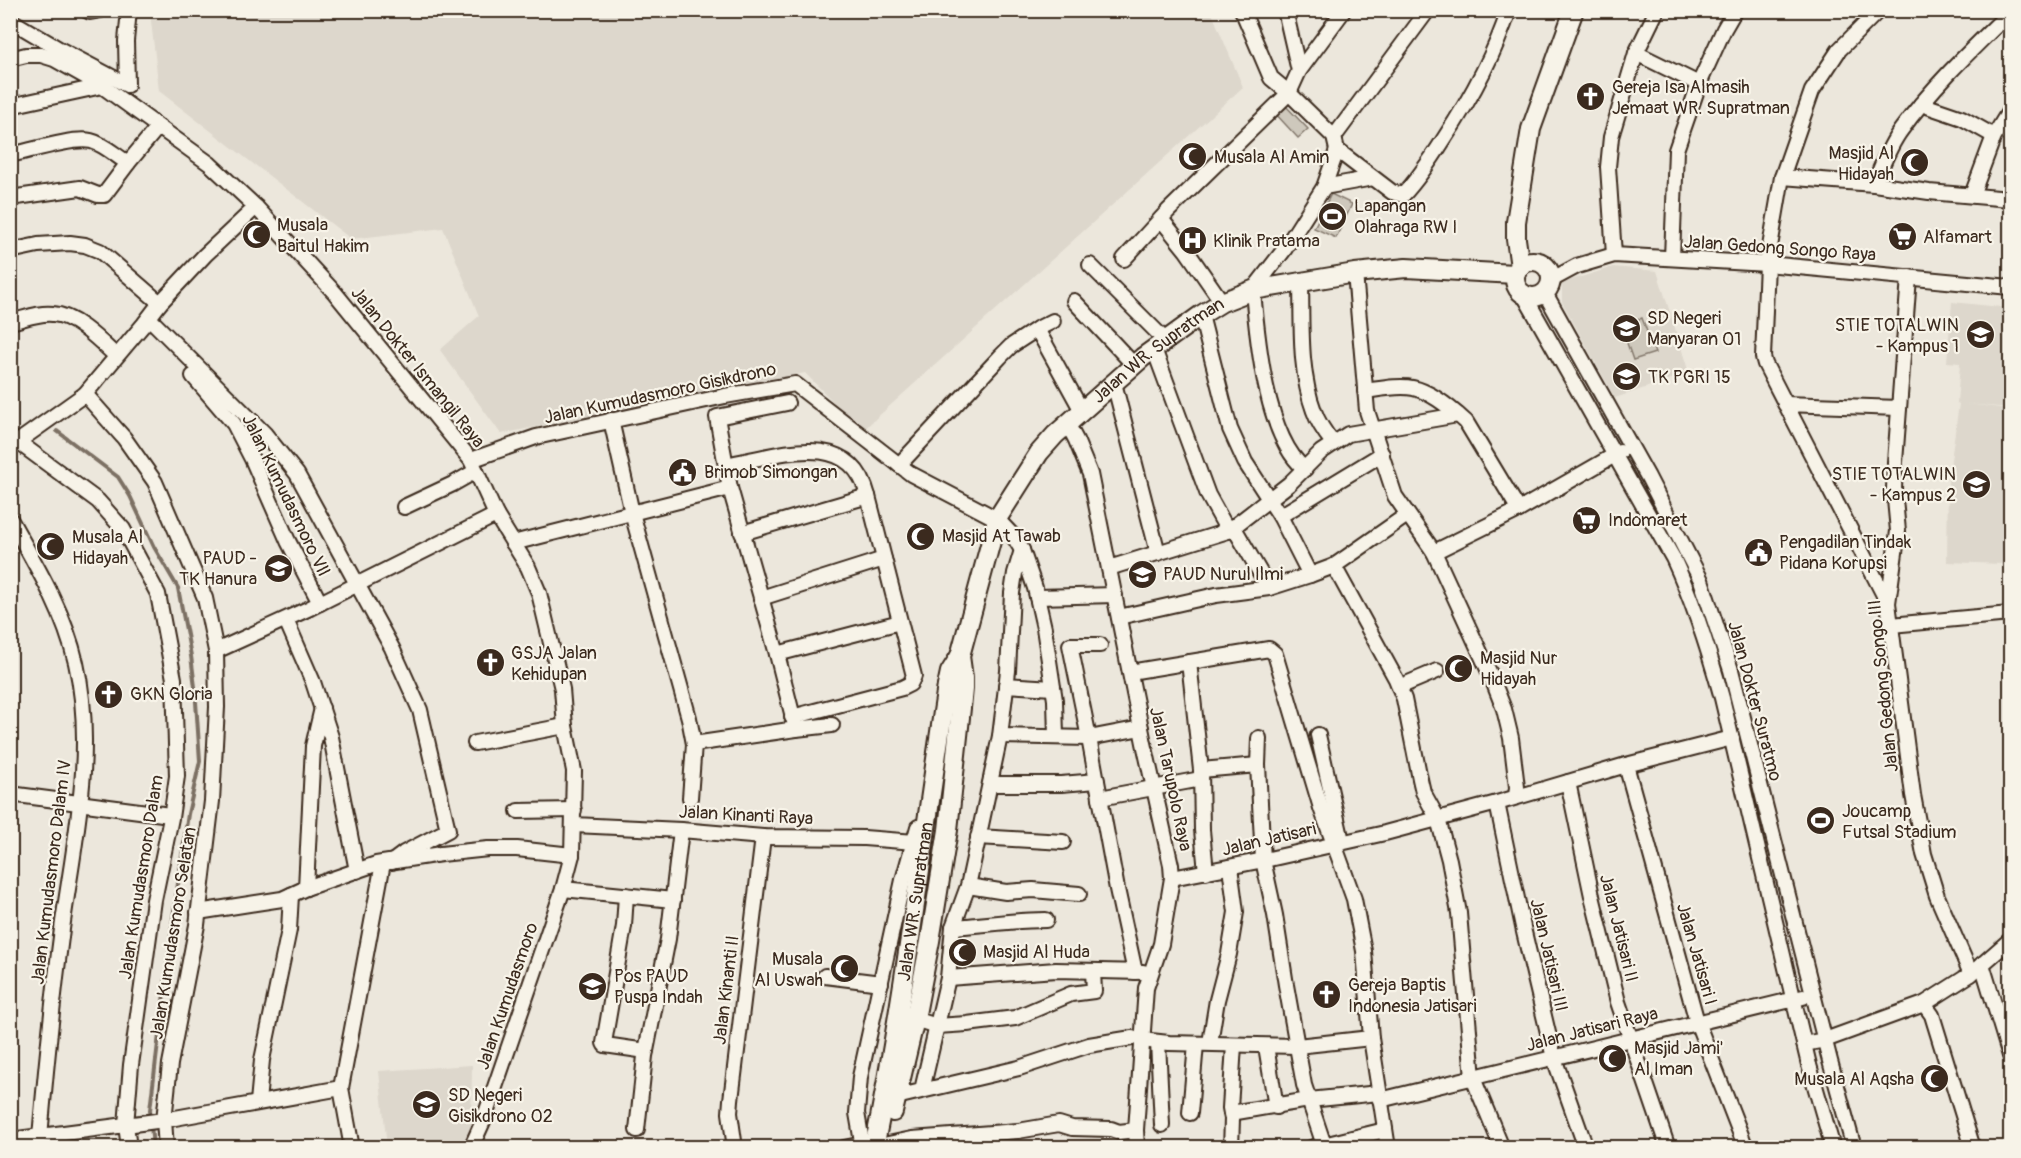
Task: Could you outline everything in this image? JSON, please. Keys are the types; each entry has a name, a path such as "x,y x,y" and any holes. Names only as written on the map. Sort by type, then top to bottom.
{"main road":[{"path":"1517,271 1523,263 1533,260 1542,263 1549,270 1548,286 1539,297 1524,295 1518,290 1515,282 1517,271 1516,222 1531,129 1574,10"},
{"name":"Jalan WR. Supratman","path":"875,1146 896,1096 906,1017 911,936 923,841 950,672 960,656 998,519 1039,453 1067,423 1159,344 1222,302 1253,290 1355,273 1406,268 1517,271"},
{"name":"Jalan WR. Supratman","path":"875,1146 906,1017 930,941 948,830 963,689 960,656"}],"street":[{"path":"86,10 90,12 101,10"},
{"path":"10,20 127,85 126,41 129,10"},
{"path":"1242,10 1271,78 1289,93 1335,143 1373,178 1392,192 1403,195 1435,153 1483,74 1509,10"},
{"path":"1285,10 1299,71"},
{"path":"1305,469 1298,463 1284,442 1270,405 1253,290 1284,250 1324,187 1335,143 1428,10"},
{"path":"1614,255 1608,167 1611,137 1636,53 1657,10"},
{"path":"1672,258 1676,150 1699,84 1735,10"},
{"path":"1877,11 1839,50 1812,91 1782,177 1767,264 1763,357 1888,603"},
{"path":"1124,259 1161,219 1289,93 1299,71 1340,12"},
{"path":"1874,184 1899,132 1921,104 2010,12"},
{"path":"26,55 35,34"},
{"path":"1636,53 1699,84"},
{"name":"Jalan Dokter Ismangil Raya","path":"10,59 26,55 41,55 54,59 102,86 210,164 256,207 335,293 474,466 496,515 528,567 539,593 562,689 565,726 574,771 572,855"},
{"path":"10,105 102,86"},
{"path":"1921,104 1962,118 1994,136"},
{"path":"1972,195 1994,136 2010,110"},
{"path":"10,198 69,188 80,188 104,195 158,127"},
{"path":"10,155 77,140 89,140 98,143 128,163"},
{"path":"1782,177 1874,184 2010,199"},
{"path":"1324,187 1373,178"},
{"path":"14,445 85,394 160,303 205,255 256,207"},
{"path":"1161,219 1222,302"},
{"path":"10,252 38,245 70,243 86,245 100,251 160,303"},
{"name":"Jalan Gedong Songo Raya","path":"1548,286 1577,266 1614,255 1767,264 2010,287"},
{"path":"1090,265 1159,344 1208,495 1269,588"},
{"path":"1355,273 1367,411 1395,495 1434,552 1504,709 1511,738 1517,787 1516,797"},
{"path":"1090,286 1101,276"},
{"name":"Jalan Gedong Songo III","path":"1909,277 1894,489 1898,531 1888,603 1913,795 1924,854 1937,896 1976,969 2010,1056"},
{"path":"1301,282 1307,385 1321,426 1333,443"},
{"name":"Jalan Dokter Suratmo","path":"1548,286 1563,322 1701,580 1731,670 1854,1148"},
{"name":"Jalan Dokter Suratmo","path":"1524,295 1673,558 1686,585 1712,663 1732,738 1804,1044 1833,1148"},
{"path":"1074,301 1134,365"},
{"path":"10,322 38,314 61,315 93,335 116,356"},
{"path":"1201,315 1230,429 1245,462 1280,516 1310,575"},
{"path":"147,321 265,434 297,474 356,586 392,648 420,710 449,826 445,833 388,862 341,1088 352,1148"},
{"name":"Jalan Kumudasmoro Vll","path":"147,321 234,424 288,541 320,603"},
{"path":"900,465 1011,346 1036,329 1053,321"},
{"path":"1036,329 1082,411"},
{"path":"1114,383 1158,554"},
{"name":"Jalan Kumudasmoro Gisikdrono","path":"404,507 453,484 474,466 536,437 713,398 795,384 911,474 998,519"},
{"path":"1365,391 1414,388 1458,415 1466,422 1519,510"},
{"name":"Jalan Kumudasmoro Selatan","path":"85,394 123,438 155,482 205,598 216,651 217,707 212,801 198,912 160,1120 166,1148"},
{"path":"713,398 730,488 794,723"},
{"path":"717,417 787,403"},
{"path":"1785,404 1899,408"},
{"path":"1109,568 1230,529 1270,499 1321,452 1355,432 1458,415"},
{"path":"611,420 632,513 689,718 694,744 690,798"},
{"name":"Jalan Tarupolo Raya","path":"1067,423 1089,474 1171,865 1172,878 1161,944 1146,988 1136,1039 1139,1104 1136,1130 1137,1148"},
{"name":"Jalan Kumudasmoro Dalam","path":"14,445 98,501 123,529 158,594 174,679 177,776 154,900 131,1065 129,1148"},
{"path":"1434,552 1519,510 1630,446"},
{"path":"694,744 794,723 902,688 910,684 914,676 866,487 857,472 836,454 822,450 808,450 726,465"},
{"path":"1280,516 1382,454"},
{"path":"513,543 730,488"},
{"path":"742,533 868,496"},
{"path":"216,651 356,586 496,515"},
{"path":"1119,617 1216,595 1269,588 1310,575 1334,566 1407,515"},
{"name":"Jalan Kumudasmoro Dalam IV","path":"10,519 59,609 76,663 85,721 81,803 59,954 40,1137"},
{"path":"998,519 1022,549 1037,597 1053,688 1056,737"},
{"path":"922,1090 948,978 953,927 968,886 1000,736 1012,593 1022,549"},
{"path":"761,598 884,559"},
{"path":"1334,566 1404,699 1421,786 1437,819 1449,860 1459,913 1473,1078 1502,1148"},
{"path":"1686,585 1701,580"},
{"path":"1037,597 1115,595"},
{"path":"1891,625 2010,615"},
{"path":"286,620 313,682 331,737 357,871"},
{"path":"777,654 900,622"},
{"path":"1100,645 1070,645 1135,972"},
{"path":"1130,672 1269,649 1275,654 1321,808 1338,842"},
{"path":"1189,662 1201,775 1206,872"},
{"path":"1399,687 1437,670"},
{"path":"1006,685 1053,688"},
{"path":"875,1146 857,1113 860,1077 903,880 915,842 942,688 947,686"},
{"path":"306,888 313,746 322,708"},
{"path":"794,723 832,725"},
{"path":"474,743 565,726"},
{"path":"1000,736 1089,738 1141,728"},
{"path":"1318,735 1338,842"},
{"path":"1259,738 1258,765 1263,860 1275,915 1297,1046 1320,1146 1385,1130"},
{"path":"1338,842 1437,819 1626,765 1732,738"},
{"path":"1100,798 1201,775 1258,765"},
{"name":"Jalan Jatisari I","path":"1626,765 1697,1022 1746,1148"},
{"path":"990,784 1061,784 1097,781"},
{"name":"Jalan Jatisari II","path":"1568,782 1594,907 1618,1002 1668,1148"},
{"path":"10,794 170,815"},
{"name":"Jalan Jatisari III","path":"1497,803 1554,1058 1586,1148"},
{"path":"518,811 574,810"},
{"name":"Jalan Kinanti Raya","path":"574,825 763,837 864,838 915,842"},
{"path":"637,1130 646,1051 668,939 681,830"},
{"name":"Jalan Kinanti II","path":"735,1148 730,1113 731,1100 763,837"},
{"path":"978,837 1063,842"},
{"name":"Jalan Jatisari","path":"1172,878 1338,842 1354,899 1364,951 1371,1038 1388,1148"},
{"path":"198,912 261,903 388,862 488,849 518,849 572,855"},
{"name":"Jalan Kumudasmoro","path":"471,1148 484,1119 563,889 572,855"},
{"path":"1191,1113 1203,1043 1229,954 1236,912 1230,867"},
{"path":"968,886 1006,892 1033,890 1079,894"},
{"path":"563,889 673,900"},
{"path":"258,1102 262,1060 289,930 291,895"},
{"path":"626,895 624,926 604,1042 605,1045 646,1051"},
{"path":"953,927 1046,920"},
{"path":"1804,1044 1826,1040 1924,1004 1976,969 2010,940"},
{"path":"948,978 1056,970 1104,973 1151,972"},
{"path":"906,1017 937,1026 1015,1018 1071,994 1094,991 1092,971"},
{"path":"825,976 881,983"},
{"name":"Jalan Jatisari Raya","path":"1232,1113 1309,1101 1379,1096 1473,1078 1813,994"},
{"path":"1924,1004 1932,1015 1973,1148"},
{"path":"896,1096 1019,1068 1089,1045 1136,1039 1158,1042 1297,1046 1371,1038"},
{"path":"1158,1042 1162,1125"},
{"path":"1231,1148 1232,1113 1230,1108 1234,1045"},
{"path":"1266,1046 1276,1107"},
{"path":"10,1140 160,1120 341,1088"},
{"path":"844,1148 875,1146 912,1139 1018,1131 1059,1124 1072,1128 1111,1129 1119,1132 1136,1130"}],"shaded area":[{"path":"155,10 1211,11 1243,87 862,431 805,373 501,434 440,350 479,316 443,228 351,239 159,91 150,12"},
{"path":"1283,103 1308,129 1298,138 1274,112"},
{"name":"Lapangan Olahraga RW I","path":"1331,194 1352,204 1336,238 1314,228"},
{"name":"SD Negeri Manyaran 01","path":"1613,267 1657,271 1689,373 1615,398 1562,302 1562,283"},
{"name":"STIE TOTALWIN - Kampus 2","path":"1952,302 2010,308 2010,408 1966,404 2010,409 2003,564 1947,562 1948,481 1959,404 1957,403 1960,363 1947,362"},
{"path":"1642,318 1655,353 1633,360 1621,326"},
{"name":"SD Negeri Gisikdrono 02","path":"472,1065 471,1138 463,1147 387,1147 379,1071"}],"waterway":[{"path":"57,431 118,477 130,496 154,547 178,588 191,656 200,761 188,814 173,918 151,1117"},
{"path":"151,1125 153,1148"}],"place":[{"name":"Gereja Isa Almasih Jemaat WR. Supratman","path":"1591,97"},
{"name":"Musala Al Amin","path":"1193,157"},
{"name":"Masjid Al Hidayah","path":"1915,163"},
{"name":"Lapangan Olahraga RW I","path":"1333,216"},
{"name":"Musala Baitul Hakim","path":"256,235"},
{"name":"Alfamart","path":"1902,237"},
{"name":"Klinik Pratama","path":"1192,241"},
{"name":"SD Negeri Manyaran 01","path":"1626,328"},
{"name":"STIE TOTALWIN - Kampus 1","path":"1980,335"},
{"name":"TK PGRI 15","path":"1627,377"},
{"name":"Brimob Simongan","path":"683,472"},
{"name":"STIE TOTALWIN - Kampus 2","path":"1977,484"},
{"name":"Indomaret","path":"1587,520"},
{"name":"Masjid At Tawab","path":"921,536"},
{"name":"Musala Al Hidayah","path":"51,547"},
{"name":"Pengadilan Tindak Pidana Korupsi","path":"1758,552"},
{"name":"PAUD - TK Hanura","path":"278,568"},
{"name":"PAUD Nurul Ilmi","path":"1142,574"},
{"name":"GSJA Jalan Kehidupan","path":"490,663"},
{"name":"Masjid Nur Hidayah","path":"1459,668"},
{"name":"GKN Gloria","path":"109,694"},
{"name":"Joucamp Futsal Stadium","path":"1821,821"},
{"name":"Masjid Al Huda","path":"962,952"},
{"name":"Musala Al Uswah","path":"844,969"},
{"name":"Pos PAUD Puspa Indah","path":"593,986"},
{"name":"Gereja Baptis Indonesia Jatisari","path":"1327,995"},
{"name":"Masjid Jami' Al Iman","path":"1613,1058"},
{"name":"Musala Al Aqsha","path":"1935,1079"},
{"name":"SD Negeri Gisikdrono 02","path":"427,1105"}]}
